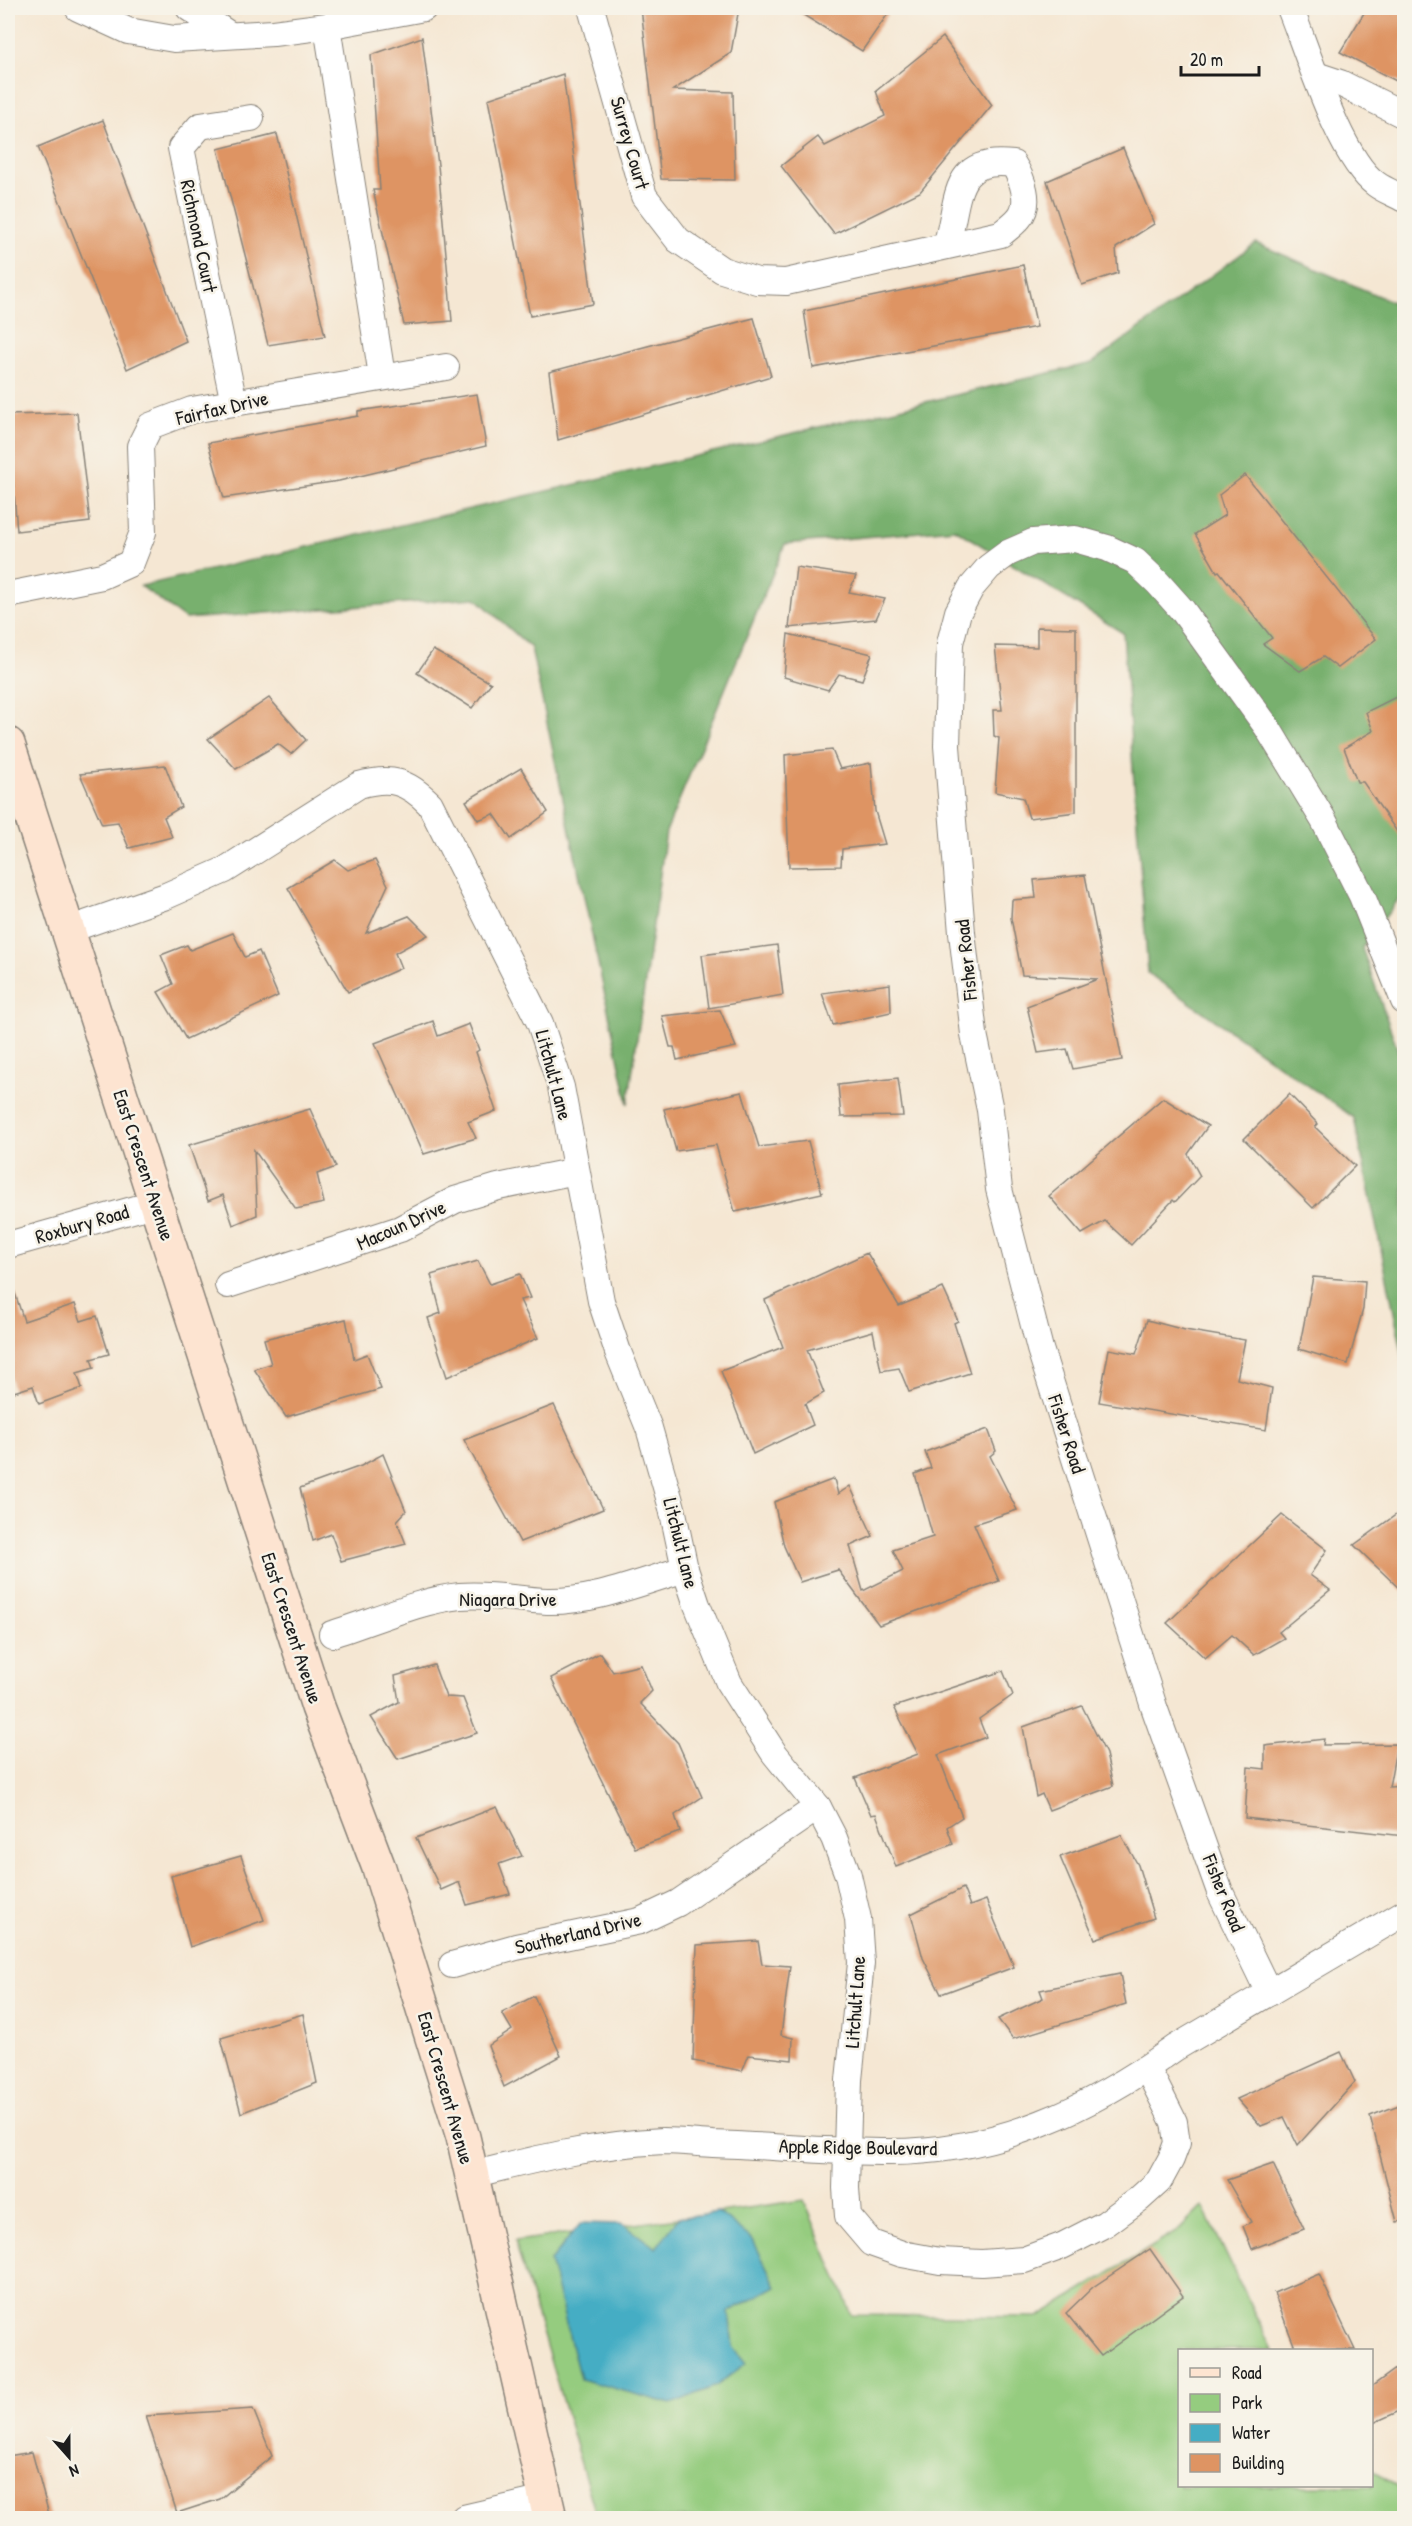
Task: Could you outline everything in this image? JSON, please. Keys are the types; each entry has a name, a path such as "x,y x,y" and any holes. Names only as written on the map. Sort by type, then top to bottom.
{"street":[{"path":"78,8 128,31 174,39 273,33 327,26 424,8"},
{"path":"189,8 230,35"},
{"name":"Surrey Court","path":"591,8 644,196 678,240 722,270 757,281 786,282 946,246"},
{"path":"1290,8 1338,129 1354,162 1375,183 1404,199"},
{"path":"327,26 382,376"},
{"path":"1316,75 1340,83 1404,115"},
{"name":"Richmond Court","path":"234,403 181,148 200,126 251,118"},
{"name":"Fairfax Drive","path":"13,594 102,576 131,563 143,532 140,446 150,426 192,410 382,376 446,367"},
{"name":"Fisher Road","path":"1269,1994 1220,1892 1186,1791 1154,1707 1040,1349 999,1189 990,1110 971,1012 962,933 947,746 950,643 958,612 971,588 989,567 1008,553 1033,542 1075,539 1107,548 1135,561 1158,583 1183,611 1267,727 1323,819 1362,896 1404,1001"},
{"name":"East Crescent Avenue","path":"8,744 318,1707 379,1868 462,2138 547,2509"},
{"name":"Litchult Lane","path":"68,930 166,896 225,870 359,785 377,780 397,781 416,790 430,804 540,1023 561,1087 601,1301 618,1352 649,1428 672,1508 685,1569 697,1605 729,1683 774,1753 818,1808 834,1838 848,1875 858,1919 861,1963 849,2080 846,2188 848,2216 871,2243 902,2254 940,2261 982,2263 1024,2260 1062,2246 1105,2224 1159,2181 1177,2143 1174,2122 1147,2068"},
{"name":"Macoun Drive","path":"228,1285 391,1233 455,1200 498,1187 576,1171"},
{"name":"Roxbury Road","path":"8,1245 157,1203"},
{"name":"Niagara Drive","path":"332,1634 459,1596 497,1596 548,1601 585,1597 685,1569"},
{"name":"Southerland Drive","path":"452,1965 516,1947 640,1921 678,1903 818,1808"},
{"name":"Apple Ridge Boulevard","path":"471,2175 602,2146 665,2141 890,2152 957,2148 1013,2135 1058,2117 1147,2068 1175,2048 1404,1913"},
{"path":"464,2518 547,2509"}],"green space":[{"path":"1256,243 1404,307 1404,892 1362,948 1404,1068 1404,1361 1354,1118 1148,973 1123,633 955,529 785,544 666,832 628,1104 531,648 476,598 185,619 141,586 1092,363"},
{"path":"804,2200 852,2315 1038,2317 1179,2230 1203,2206 1272,2349 1178,2349 1178,2487 1373,2487 1373,2471 1399,2488 1399,2518 597,2518 515,2241"}],"water":[{"path":"718,2212 753,2240 776,2286 729,2312 733,2347 746,2363 716,2386 671,2404 580,2379 550,2261 581,2223 623,2224 656,2248 678,2218"}],"building":[{"path":"641,8 739,8 731,53 673,90 733,92 735,180 661,179"},
{"path":"792,8 892,8 862,51"},
{"path":"1367,8 1396,8 1404,11 1404,85 1340,52"},
{"path":"422,37 438,165 452,321 404,325 373,190 380,190 371,55"},
{"path":"943,37 992,105 920,192 834,234 781,166 818,137 825,146 885,116 876,91"},
{"path":"563,74 593,304 530,316 488,99"},
{"path":"103,120 186,341 127,369 38,147"},
{"path":"277,134 325,336 268,345 218,149"},
{"path":"1123,148 1154,224 1116,248 1118,273 1082,285 1047,181"},
{"path":"1023,265 1037,327 813,368 804,311"},
{"path":"754,318 771,376 558,440 549,372"},
{"path":"477,394 486,446 339,481 224,498 208,443 358,416 358,411"},
{"path":"77,413 90,522 17,531 8,415"},
{"path":"1245,475 1376,639 1338,668 1323,657 1300,671 1263,644 1272,638 1219,571 1217,572 1195,534 1225,515 1219,495"},
{"path":"796,567 856,576 849,592 885,599 876,619 789,628"},
{"path":"1037,627 1076,628 1076,812 1029,818 1023,798 995,792 999,738 994,736 993,710 1002,710 995,646 1037,647"},
{"path":"788,634 872,654 862,680 839,674 828,690 784,677"},
{"path":"433,650 491,683 472,708 417,673"},
{"path":"1404,693 1404,842 1363,782 1357,782 1344,748 1373,731 1366,712"},
{"path":"269,698 306,740 291,754 278,744 236,769 208,739"},
{"path":"832,750 840,769 871,763 875,811 885,844 842,849 841,866 789,867 785,755"},
{"path":"165,765 181,807 164,817 172,837 129,848 118,822 102,824 80,774"},
{"path":"521,768 548,812 511,839 494,814 478,820 466,801"},
{"path":"335,860 348,870 375,860 388,885 366,933 409,916 428,935 395,953 401,968 348,992 288,888"},
{"path":"1085,875 1122,1060 1073,1069 1067,1049 1038,1053 1027,1006 1098,979 1022,975 1011,918 1012,900 1036,898 1034,880"},
{"path":"233,933 245,957 259,951 278,996 186,1039 158,992 173,984 161,955 187,945 190,950"},
{"path":"777,945 783,995 709,1008 702,955"},
{"path":"890,984 891,1012 833,1025 822,993"},
{"path":"720,1010 736,1047 677,1060 674,1047 670,1047 662,1016"},
{"path":"433,1021 438,1036 469,1024 479,1050 476,1052 496,1111 468,1122 476,1138 424,1154 375,1043"},
{"path":"898,1078 903,1116 841,1117 838,1085"},
{"path":"742,1092 759,1147 808,1141 822,1193 735,1212 716,1145 676,1151 664,1109"},
{"path":"1289,1094 1318,1124 1315,1127 1355,1166 1313,1208 1244,1139"},
{"path":"1163,1098 1208,1126 1188,1154 1200,1176 1175,1202 1173,1200 1131,1245 1105,1221 1082,1234 1049,1196"},
{"path":"310,1109 336,1167 317,1174 324,1203 296,1209 254,1150 257,1215 233,1225 223,1195 208,1201 189,1145"},
{"path":"867,1253 899,1306 943,1288 958,1321 954,1323 970,1373 909,1392 899,1368 881,1371 873,1331 807,1350 824,1393 805,1404 813,1425 753,1454 721,1371 783,1347 765,1300"},
{"path":"478,1261 490,1284 520,1274 530,1298 520,1300 538,1338 447,1377 428,1318 441,1313 431,1275"},
{"path":"1313,1277 1365,1281 1363,1309 1348,1364 1299,1349"},
{"path":"12,1284 24,1321 75,1304 81,1321 97,1316 109,1354 91,1359 94,1368 77,1373 82,1388 39,1404 33,1386 14,1392 8,1370 8,1285"},
{"path":"346,1319 354,1359 367,1354 381,1389 286,1417 254,1369 271,1364 264,1339"},
{"path":"1147,1320 1185,1330 1245,1340 1237,1379 1272,1388 1266,1430 1099,1402 1109,1349 1136,1354"},
{"path":"554,1405 603,1509 520,1542 464,1440"},
{"path":"988,1429 996,1451 990,1456 1017,1510 974,1524 999,1581 879,1625 838,1570 800,1582 784,1546 774,1502 834,1479 838,1494 850,1486 873,1536 850,1546 863,1591 903,1571 893,1550 933,1537 915,1474 931,1468 925,1452"},
{"path":"383,1454 406,1511 397,1521 406,1544 341,1561 331,1534 313,1541 300,1488 361,1466"},
{"path":"1404,1509 1404,1593 1354,1545"},
{"path":"1282,1515 1327,1550 1310,1575 1330,1590 1279,1632 1284,1638 1254,1655 1232,1635 1205,1658 1167,1623"},
{"path":"600,1653 613,1672 641,1665 652,1691 640,1703 678,1743 702,1797 675,1815 680,1832 635,1848 551,1678"},
{"path":"434,1665 446,1697 463,1698 477,1733 398,1759 371,1717 399,1702 395,1676"},
{"path":"1003,1671 1013,1695 979,1719 986,1737 938,1755 962,1817 947,1827 953,1844 896,1867 876,1814 871,1815 855,1778 918,1754 894,1707"},
{"path":"1082,1706 1106,1754 1113,1786 1049,1810 1042,1794 1036,1797 1023,1727"},
{"path":"1324,1739 1323,1745 1397,1744 1389,1787 1404,1786 1404,1836 1245,1818 1248,1767 1265,1769 1265,1746"},
{"path":"497,1807 522,1856 499,1864 510,1894 467,1905 459,1882 441,1890 416,1838"},
{"path":"1121,1835 1138,1865 1154,1918 1095,1939 1060,1857"},
{"path":"241,1856 264,1920 190,1947 171,1876"},
{"path":"963,1888 970,1906 986,1900 1014,1967 941,1994 923,1958 911,1914"},
{"path":"758,1941 762,1964 790,1966 781,2035 793,2038 792,2060 749,2055 742,2071 693,2061 697,1945"},
{"path":"1120,1974 1126,2004 1013,2039 998,2019 1043,1998 1040,1990"},
{"path":"534,1996 561,2056 504,2087 488,2046 512,2030 502,2013"},
{"path":"303,2014 317,2083 241,2113 221,2038"},
{"path":"1341,2052 1355,2082 1298,2145 1284,2117 1261,2126 1237,2099"},
{"path":"1404,2103 1404,2221 1397,2222 1370,2116"},
{"path":"1273,2164 1304,2229 1252,2249 1243,2226 1251,2222 1227,2180"},
{"path":"1150,2249 1183,2296 1101,2356 1066,2313 1093,2287"},
{"path":"1319,2274 1355,2349 1296,2349 1274,2293"},
{"path":"1404,2363 1404,2409 1373,2423 1373,2386"},
{"path":"253,2409 272,2456 220,2499 177,2513 146,2416"},
{"path":"32,2452 50,2518 8,2518 8,2456"}]}
